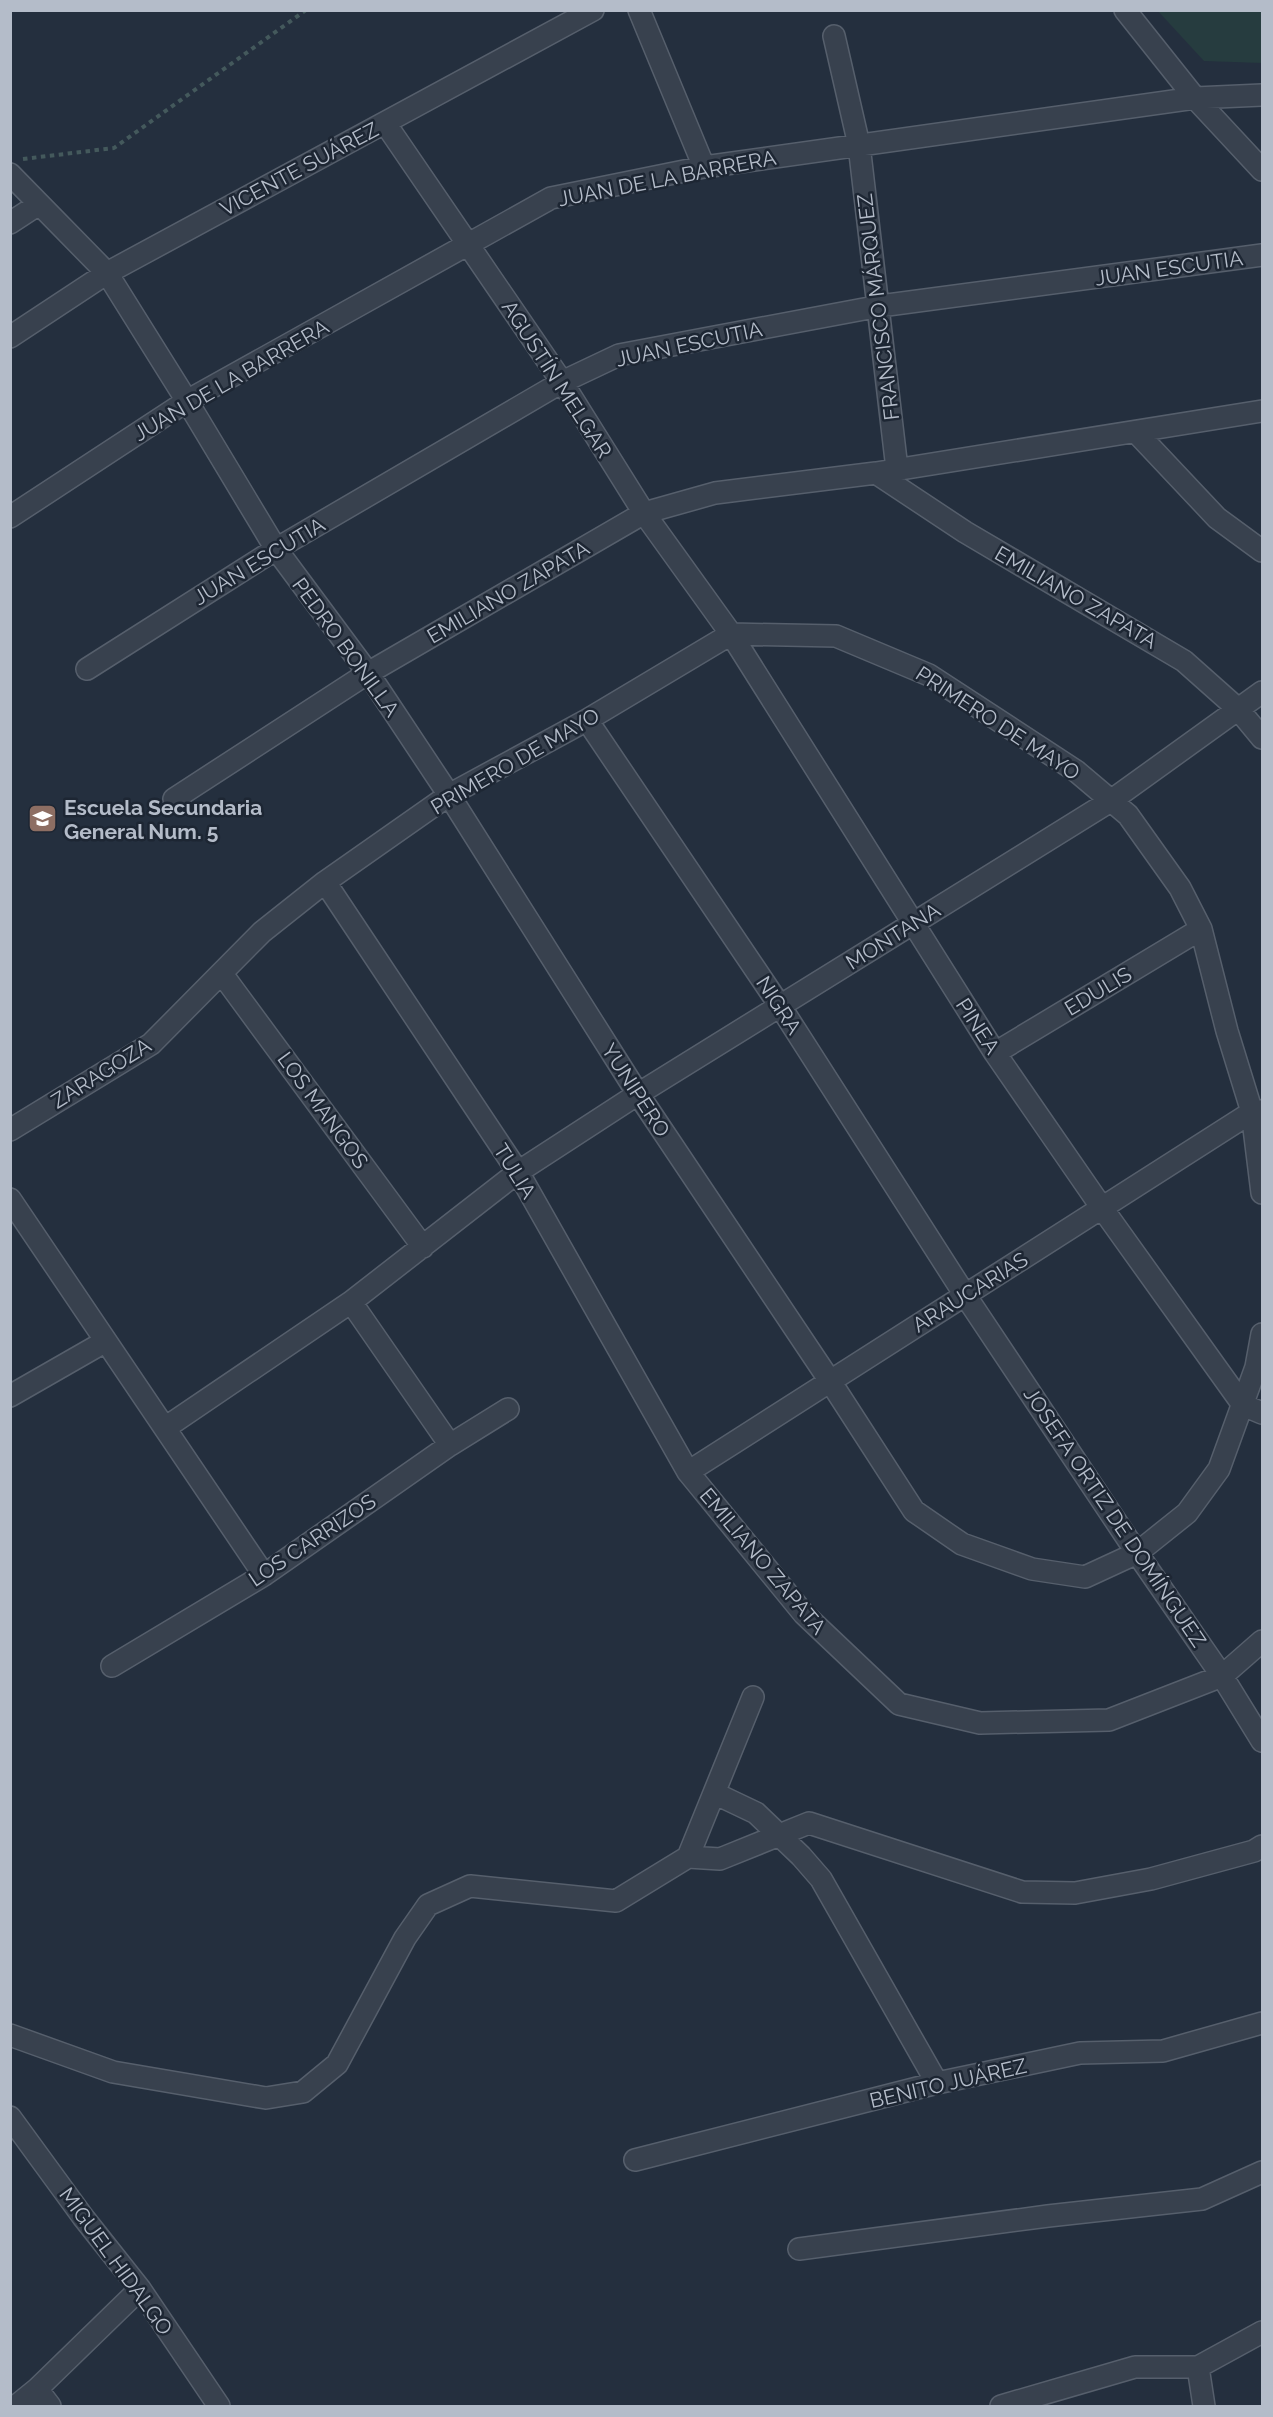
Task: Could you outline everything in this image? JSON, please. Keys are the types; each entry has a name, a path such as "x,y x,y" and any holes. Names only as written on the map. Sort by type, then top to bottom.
{"street":[{"name":"VICENTE SUÁREZ","path":"10,337 107,273 593,10"},
{"path":"639,10 704,167"},
{"path":"1125,10 1195,98 1263,170"},
{"name":"FRANCISCO MÁRQUEZ","path":"834,36 859,145 880,306 897,469"},
{"name":"JUAN DE LA BARRERA","path":"10,517 187,401 551,198 704,167 1195,98 1263,95"},
{"name":"AGUSTÍN MELGAR","path":"386,123 562,382 644,513 731,634"},
{"name":"PEDRO BONILLA","path":"16,166 39,204 107,273 276,549 368,673 449,795"},
{"path":"10,223 39,204"},
{"name":"JUAN ESCUTIA","path":"87,669 276,549 562,382 619,355 880,306 1263,255"},
{"name":"EMILIANO ZAPATA","path":"174,799 368,673 644,513 715,493 876,473 1263,411"},
{"path":"1136,432 1217,519 1263,551"},
{"name":"EMILIANO ZAPATA","path":"876,473 965,532 1184,661 1238,708 1263,738"},
{"name":"PRIMERO DE MAYO","path":"262,932 326,882 449,795 587,720 731,634 836,636 929,675 1076,771 1128,815 1180,888 1201,929 1227,1031 1258,1112 1263,1193"},
{"name":"PINEA","path":"731,634 995,1053 1102,1208 1253,1409"},
{"name":"MONTANA","path":"165,1428 351,1302 518,1172 638,1094 1112,800 1263,692"},
{"name":"NIGRA","path":"587,720 780,1006 965,1295"},
{"name":"YUNIPERO","path":"449,795 638,1094 914,1511 962,1544 1032,1569 1086,1577 1137,1553 1187,1513 1219,1469 1253,1409 1256,1367 1263,1334"},
{"name":"TULIA","path":"326,882 518,1172 688,1472"},
{"name":"EDULIS","path":"995,1053 1201,929"},
{"name":"ZARAGOZA","path":"10,1131 152,1044 262,932"},
{"name":"LOS MANGOS","path":"222,974 423,1247"},
{"name":"ARAUCARIAS","path":"688,1472 1102,1208 1258,1112"},
{"path":"10,1199 264,1575"},
{"name":"JOSEFA ORTIZ DE DOMÍNGUEZ","path":"965,1295 1222,1676 1263,1741"},
{"path":"351,1302 450,1445"},
{"path":"10,1396 106,1341"},
{"name":"LOS CARRIZOS","path":"112,1666 264,1575 450,1445 508,1409"},
{"name":"EMILIANO ZAPATA","path":"688,1472 804,1614 899,1704 980,1723 1109,1720 1222,1676 1263,1641"},
{"path":"688,1857 753,1696"},
{"path":"714,1793 756,1813 780,1834 821,1879 937,2083"},
{"path":"10,2035 113,2072 266,2098 303,2092 337,2064 405,1938 428,1905 470,1886 616,1901 688,1857 720,1859 809,1823 1022,1892 1075,1893 1151,1879 1254,1851 1263,1846"},
{"name":"BENITO JUÁREZ","path":"635,2160 937,2083 1080,2053 1163,2051 1263,2023"},
{"name":"MIGUEL HIDALGO","path":"10,2117 83,2217 140,2289 219,2406"},
{"path":"799,2249 1048,2216 1202,2199 1263,2172"},
{"path":"16,2406 37,2389 140,2289"},
{"path":"1001,2406 1135,2367 1198,2367 1263,2332"},
{"path":"1198,2367 1204,2406"},
{"path":"37,2389 50,2406"}],"path":[{"path":"16,166 114,148 306,10"}],"green space":[{"path":"1158,11 1262,11 1262,63 1204,61"}],"place":[{"name":"Escuela Secundaria General Num. 5","path":"43,819"}]}
